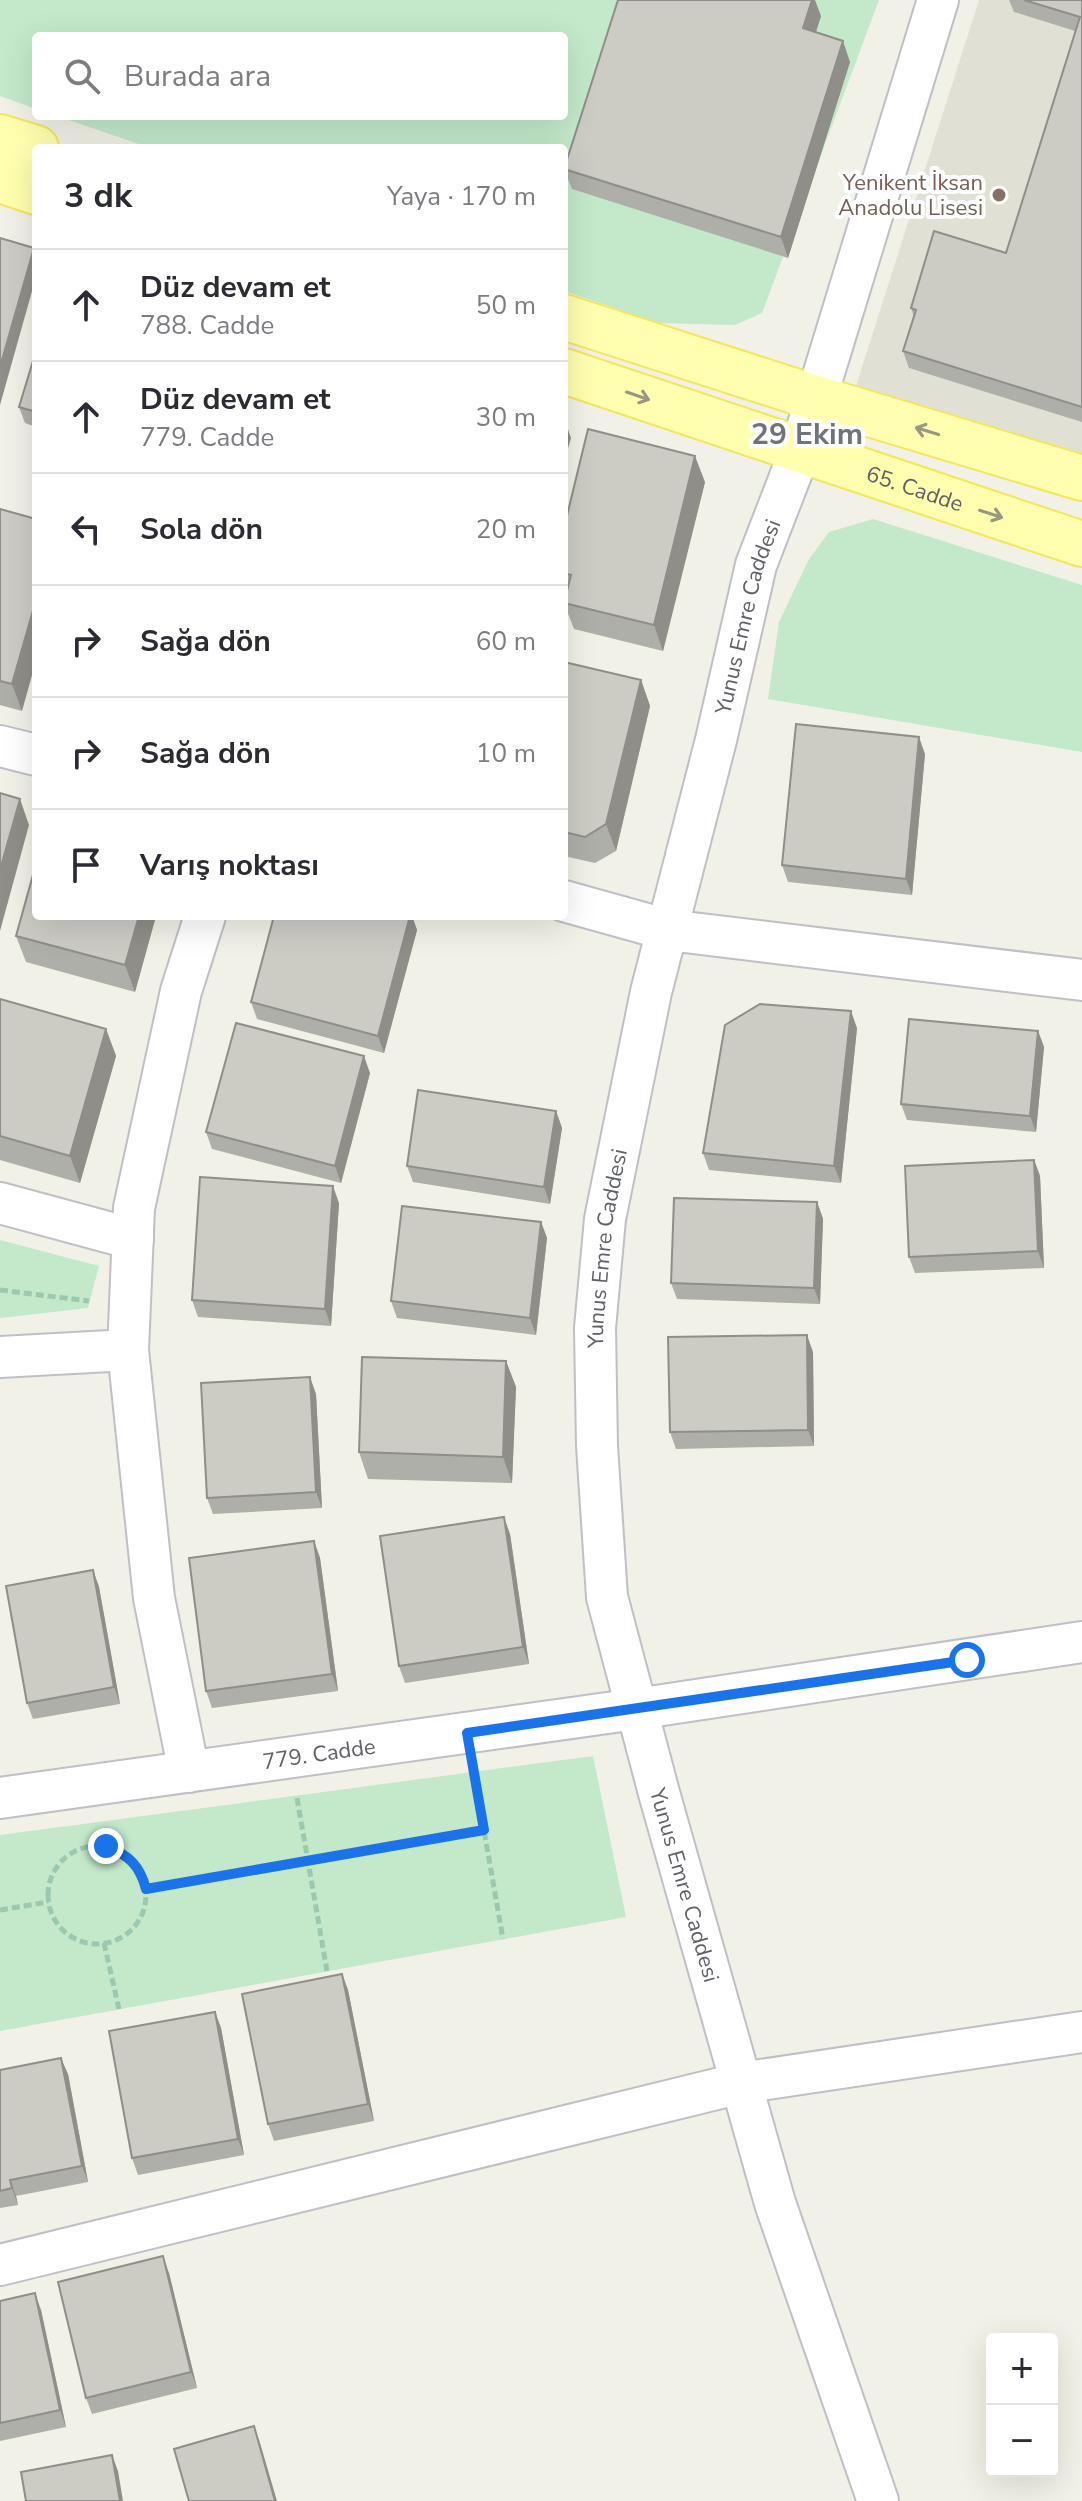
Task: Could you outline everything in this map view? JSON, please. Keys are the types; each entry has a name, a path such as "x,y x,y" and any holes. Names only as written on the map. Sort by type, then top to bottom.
{"main road":[{"path":"0,137 32,147"},
{"path":"0,180 32,191"},
{"path":"568,318 816,398 1082,478"},
{"name":"65. Cadde","path":"568,372 1082,544"}],"street":[{"name":"Yunus Emre Caddesi","path":"878,2501 775,2203 607,1597 597,1446 595,1328 605,1219 651,992 716,740 756,565 800,451 938,0"},
{"path":"0,746 32,754"},
{"path":"568,902 668,930 1082,980"},
{"path":"189,1772 154,1598 128,1350 134,1208 181,991 204,920"},
{"path":"0,1203 133,1239"},
{"path":"0,1357 128,1350"},
{"name":"779. Cadde","path":"0,1798 636,1709 1082,1642"},
{"path":"0,2265 741,2083 1082,2032"}],"path":[{"path":"0,1290 130,1305"},
{"path":"467,1733 503,1939"},
{"path":"290,1758 327,1971"},
{"path":"146,1889 484,1830"},
{"path":"90,1846 106,1846 133,1861 142,1874 146,1889 145,1906 139,1922 113,1942 96,1944 79,1941 65,1932 54,1919 48,1902 54,1872 63,1859 90,1846"},
{"path":"0,1910 48,1902"},
{"path":"104,1943 119,2009"}],"shaded area":[{"name":"Yenikent İksan Anadolu Lisesi","path":"979,0 1082,0 1082,462 855,389"}],"green space":[{"path":"0,0 879,0 762,313 735,325 658,323 568,292 568,144 138,144 69,120 568,120 568,32 32,32 32,108 0,96"},
{"path":"873,519 1082,585 1082,752 768,699 779,622 809,559 829,532"},
{"path":"0,1240 99,1266 88,1308 0,1318"},
{"path":"593,1756 626,1917 0,2031 0,1835"}],"building":[{"path":"618,0 812,0 803,28 843,41 781,237 568,170 568,156"},
{"path":"1024,0 1082,0 1082,407 903,351 916,310 911,308 934,231 1006,253 1080,17"},
{"path":"0,238 32,247 32,255 0,367"},
{"path":"32,364 32,411 19,407"},
{"path":"588,429 695,456 654,625 568,604 571,575 568,574 568,512"},
{"path":"0,509 32,518 32,614 12,684 0,681"},
{"path":"568,663 641,680 606,824 585,837 568,833"},
{"path":"796,724 919,737 906,879 782,865"},
{"path":"0,793 20,799 0,870"},
{"path":"32,878 32,920 138,920 125,965 16,936"},
{"path":"273,920 409,920 378,1036 251,1002"},
{"path":"0,999 106,1029 70,1156 0,1136"},
{"path":"760,1004 851,1011 834,1166 703,1153 725,1025"},
{"path":"909,1019 1038,1031 1030,1116 901,1104"},
{"path":"236,1023 364,1056 335,1166 206,1132"},
{"path":"418,1090 556,1111 544,1187 407,1166"},
{"path":"1034,1160 1038,1251 909,1257 905,1166"},
{"path":"200,1177 333,1186 325,1309 192,1300"},
{"path":"674,1198 817,1202 814,1288 671,1283"},
{"path":"402,1206 541,1222 530,1318 391,1301"},
{"path":"807,1335 808,1430 670,1432 668,1337"},
{"path":"362,1357 506,1361 503,1457 359,1452"},
{"path":"310,1377 316,1492 207,1498 201,1383"},
{"path":"504,1517 523,1647 399,1666 380,1536"},
{"path":"314,1541 332,1674 206,1691 189,1558"},
{"path":"93,1570 114,1687 27,1703 6,1586"},
{"path":"342,1974 368,2104 268,2124 242,1994"},
{"path":"215,2012 238,2139 132,2158 109,2031"},
{"path":"61,2058 82,2166 10,2180 12,2188 0,2191 0,2070"},
{"path":"163,2256 191,2372 86,2398 58,2282"},
{"path":"35,2293 60,2410 0,2423 0,2301"},
{"path":"254,2426 275,2501 189,2501 174,2449"},
{"path":"112,2455 120,2501 26,2501 21,2472"}],"place":[{"name":"Yenikent İksan Anadolu Lisesi","path":"999,195"}],"district":[{"name":"29 Ekim","path":"807,434"}],"route":[{"path":"106,1846 133,1861 142,1874 146,1889 484,1830 467,1733 967,1660"}]}
